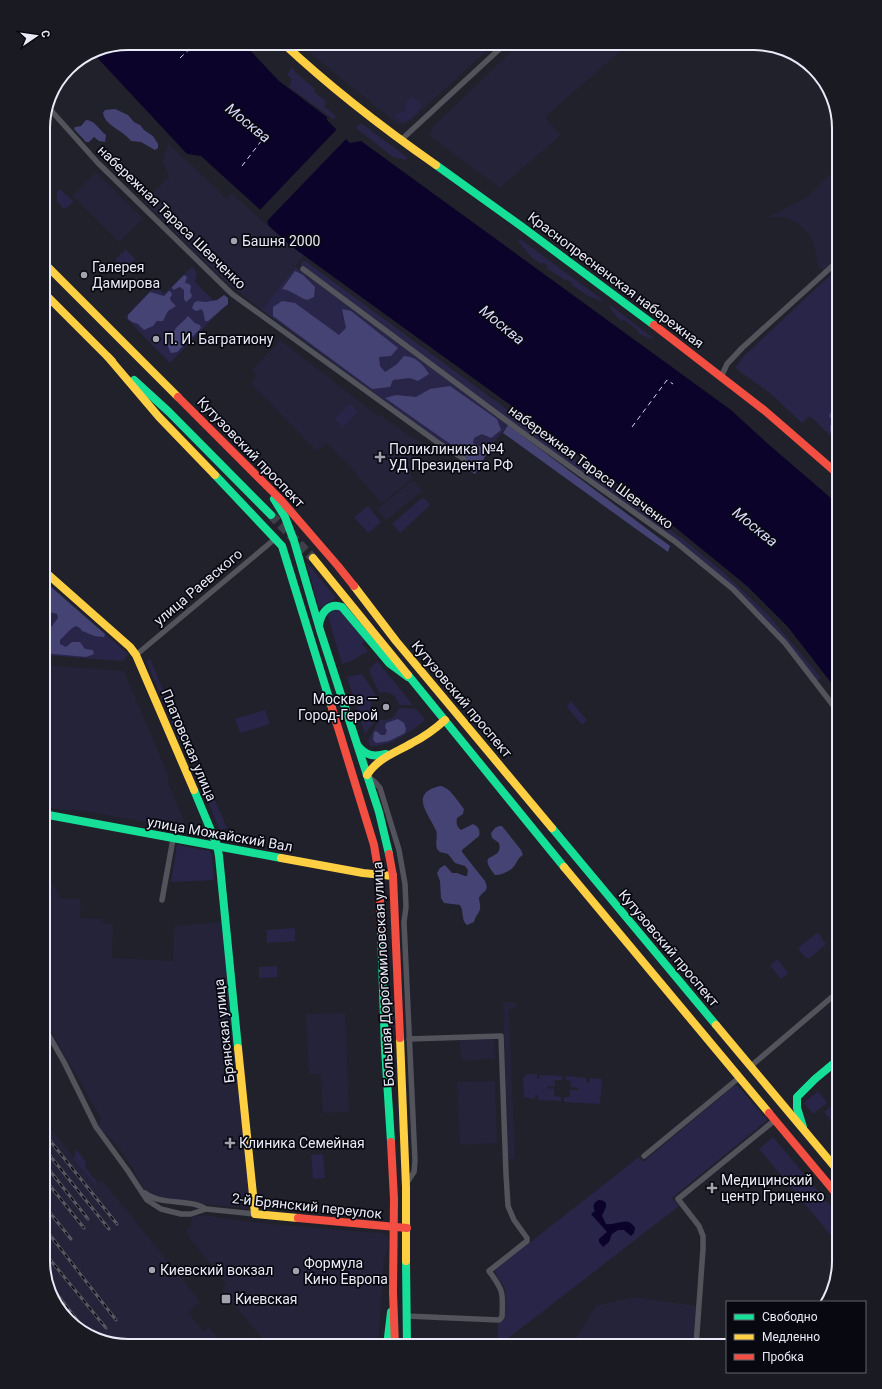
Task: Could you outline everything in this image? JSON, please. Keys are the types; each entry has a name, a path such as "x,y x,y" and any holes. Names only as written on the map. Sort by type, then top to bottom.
{"main road":[{"name":"Краснопресненская набережная","path":"290,50 321,79 369,117 504,214 722,375 832,469"},
{"name":"Кутузовский проспект","path":"50,269 300,521 338,566 396,641 832,1164"},
{"name":"Кутузовский проспект","path":"50,299 108,357 169,412 271,515"},
{"name":"Кутузовский проспект","path":"108,357 159,417 276,538"},
{"name":"Большая Дорогомиловская улица","path":"259,478 285,517 294,541 320,630 367,775 388,847 392,876 406,1185 407,1339"},
{"name":"Большая Дорогомиловская улица","path":"276,538 284,551 299,599 374,845 379,875 386,1049 394,1185 395,1228 393,1292 395,1339"},
{"name":"Кутузовский проспект","path":"313,558 590,898 832,1188"},
{"name":"Платовская улица","path":"50,576 130,647 136,655 217,846"},
{"path":"320,630 320,618 322,613 332,606 338,605 342,607 389,663 415,683"},
{"path":"367,775 372,765 391,753 426,736 444,720"},
{"path":"356,743 361,751 369,756 391,753"},
{"name":"улица Можайский Вал","path":"50,815 363,873 392,876"},
{"name":"Брянская улица","path":"217,846 255,1214"},
{"path":"804,1130 797,1108 797,1097 832,1065"},
{"name":"2-й Брянский переулок","path":"255,1214 407,1228"},
{"path":"388,1339 393,1292"}],"street":[{"path":"401,140 498,50"},
{"name":"набережная Тараса Шевченко","path":"52,112 98,163 232,294 437,442 464,459"},
{"path":"722,375 727,364 742,348 832,266"},
{"name":"набережная Тараса Шевченко","path":"303,269 519,430 676,543 733,589 785,643 832,704"},
{"name":"улица Раевского","path":"136,655 276,538"},
{"path":"367,775 378,785 382,793 397,842 406,884 404,922 414,1167 412,1176 404,1190 400,1192 396,1190 394,1185"},
{"path":"162,900 173,839"},
{"path":"751,1066 832,997"},
{"path":"406,1316 500,1320 502,1317 502,1291 500,1285 489,1271 527,1241 527,1238 514,1220 508,1206 501,1036 409,1039"},
{"path":"50,1037 96,1127 141,1190"},
{"path":"644,1156 740,1077"},
{"path":"697,1339 703,1236 699,1226 678,1199 775,1120"},
{"name":"2-й Брянский переулок","path":"141,1190 147,1200 157,1207 171,1212 191,1214 206,1209"},
{"name":"2-й Брянский переулок","path":"141,1190 155,1199 198,1206 206,1209 255,1214"},
{"path":"181,1214 178,1207 185,1204"}],"shaded area":[{"path":"307,50 487,50 411,120 406,124 399,125"},
{"path":"513,50 622,50 546,116 546,119 561,135 500,188 429,135 432,128"},
{"path":"292,68 315,89 314,92 326,101 324,107 336,116 333,119 289,87 292,79 287,74"},
{"path":"412,96 422,106 411,118 402,122 395,115 407,110 405,104"},
{"path":"115,109 128,115 134,122 153,136 158,144 158,148 155,150 141,142 131,141 128,137 111,125 104,117 103,113 105,110"},
{"path":"86,120 94,123 106,135 105,142 99,141 94,137 89,142 86,142 74,129 75,127 81,126"},
{"path":"361,123 404,155 407,158 406,160 393,157 356,128"},
{"path":"168,143 227,199 231,193 291,246 304,255 262,310 222,279 144,202 169,177 163,161"},
{"path":"96,172 143,219 119,242 73,196"},
{"path":"832,173 832,265 824,272 818,266 814,244 808,233 797,223 784,217 768,217 807,197"},
{"path":"60,189 74,202 64,209 57,202 57,192"},
{"path":"520,239 603,300 602,301 588,296 572,285 571,282 565,280 548,269 547,265 544,263 541,264 531,257 518,241"},
{"path":"126,249 135,259 125,270 115,260"},
{"path":"304,260 688,543 725,574 769,616 821,678 817,681 734,587 300,265"},
{"path":"192,267 197,273 195,276 197,278 194,281 222,309 170,363 125,317 155,286 164,294"},
{"path":"295,267 508,425 491,446 475,474 463,466 467,459 438,440 262,310"},
{"path":"295,271 303,275 315,287 314,297 307,300 282,289"},
{"path":"832,274 832,437 810,416 802,423 770,393 735,368 745,355"},
{"path":"184,275 187,277 185,283 191,286 190,292 192,295 186,302 184,299 184,290 180,287 173,290 172,287"},
{"path":"169,291 172,295 170,298 171,301 176,306 168,311 163,321 157,321 153,326 144,330 138,324 128,319 128,315 150,292 164,296"},
{"path":"224,295 228,298 228,304 208,321 205,321 203,311 201,309 197,311 192,308 194,303 197,301 206,302 217,300"},
{"path":"282,301 295,303 339,335 346,328 342,309 351,311 398,348 391,356 379,357 380,366 385,372 397,364 404,356 408,356 425,367 429,374 418,381 410,378 393,380 390,387 372,389 273,316 273,307"},
{"path":"610,305 653,338 652,339 639,334 638,330 624,320 621,321 609,307"},
{"path":"188,316 195,323 200,325 201,328 177,352 171,353 168,347 170,336"},
{"path":"280,340 364,405 427,448 410,472 413,478 381,504 350,466 326,443 317,451 251,384 257,375 252,370"},
{"path":"450,386 497,419 501,430 491,438 482,434 474,438 473,443 483,448 486,455 475,474 463,466 467,459 463,453 385,398 396,395 416,397 430,389"},
{"path":"350,404 358,412 343,427 335,419"},
{"path":"832,411 832,420 829,416"},
{"path":"832,424 832,434 830,431 830,425"},
{"path":"508,425 670,546 668,552 503,433"},
{"path":"413,480 422,491 386,520 377,509"},
{"path":"423,497 430,505 400,533 392,524"},
{"path":"368,506 381,522 368,533 354,517"},
{"path":"307,564 336,598 319,608"},
{"path":"50,586 128,654 123,661 50,656"},
{"path":"50,586 105,634 104,637 95,636 82,631 76,626 60,640 60,644 66,647 72,642 80,642 85,649 93,650 94,654 86,657 50,654 50,629 58,618 57,614 50,613"},
{"path":"335,608 340,609 365,641 362,644 368,651 351,661 342,664 328,616 329,612"},
{"path":"150,659 167,700 163,701 146,661"},
{"path":"377,661 413,705 399,705 398,701 392,694 386,692 379,693 369,670"},
{"path":"50,666 124,671 168,775 168,783 187,829 71,809 70,811 50,807"},
{"path":"362,674 376,695 372,701 371,709 377,718 365,734 347,677"},
{"path":"571,701 587,720 582,725 567,707"},
{"path":"169,704 183,738 179,740 165,706"},
{"path":"399,708 416,709 424,718 424,721 392,742 377,746 370,746 368,740 380,719 386,720 391,718 396,714"},
{"path":"265,710 270,724 240,733 235,719"},
{"path":"398,719 404,723 406,729 405,733 389,741 376,743 373,740 374,732 376,731 381,735 385,735 387,731 385,727 386,723"},
{"path":"440,786 447,789 464,809 463,814 457,818 457,825 460,829 461,830 473,824 478,827 480,834 462,850 485,881 487,887 479,898 480,909 474,922 467,925 464,921 460,905 444,903 441,898 440,881 437,873 440,868 445,865 452,873 465,876 467,876 468,870 465,866 455,863 448,854 440,852 437,849 436,830 423,804 423,799 425,793"},
{"path":"213,796 227,828 220,830 207,799"},
{"path":"499,826 502,826 521,850 523,855 509,871 495,875 487,862 488,859 498,853 499,843 492,838 491,833"},
{"path":"177,845 210,851 214,880 171,882"},
{"path":"50,878 61,899 81,899 80,918 103,919 102,923 113,924 112,958 173,961 174,926 224,922 251,1205 246,1208 211,1205 155,1197 147,1192 117,1145 101,1130 99,1125 100,1117 50,1029"},
{"path":"295,928 295,941 267,943 267,930"},
{"path":"817,933 826,944 810,958 806,958 799,950 799,947"},
{"path":"777,959 788,973 781,979 770,966"},
{"path":"277,966 277,977 259,978 259,967"},
{"path":"503,1002 516,1002 516,1009 509,1009 515,1159 508,1159"},
{"path":"345,1013 349,1112 323,1113 321,1074 309,1074 306,1014"},
{"path":"494,1038 495,1059 461,1060 460,1039"},
{"path":"528,1074 537,1074 537,1079 539,1079 540,1075 563,1076 562,1080 555,1080 555,1087 547,1086 547,1088 554,1089 554,1096 561,1097 561,1101 538,1100 538,1095 535,1095 535,1099 524,1097 523,1078"},
{"path":"566,1076 586,1078 586,1082 589,1083 590,1078 602,1079 600,1104 564,1102 564,1097 570,1097 570,1090 578,1090 578,1088 570,1087 571,1081 565,1080"},
{"path":"495,1081 497,1143 460,1145 457,1082"},
{"path":"734,1086 738,1086 767,1120 672,1198 679,1206 507,1339 498,1339 498,1324 505,1319 506,1298 504,1287 497,1277 495,1270 639,1157 643,1162"},
{"path":"818,1091 827,1103 813,1114 804,1103"},
{"path":"831,1106 832,1107 832,1122 824,1112"},
{"path":"50,1128 96,1185 102,1180 185,1283 200,1302 188,1312 203,1331 209,1327 218,1339 123,1339 103,1335 94,1331 77,1320 69,1312 54,1286 51,1271"},
{"path":"773,1137 832,1208 832,1237 759,1149"},
{"path":"76,1149 86,1162 85,1167 98,1184 96,1185 74,1159"},
{"path":"323,1154 325,1178 313,1179 311,1155"},
{"path":"204,1215 241,1221 374,1233 377,1232 385,1234 389,1242 384,1259 378,1339 262,1339 223,1291 226,1284 188,1236 187,1230 191,1225 192,1217"},
{"path":"634,1297 696,1306 696,1339 576,1339 596,1306"}],"water":[{"name":"Москва","path":"123,50 250,50 279,81 327,117 327,120 350,143 361,141 731,410 832,499 832,684 788,627 747,586 665,519 291,246 268,225 267,216 201,156 187,154 96,57"},
{"path":"599,1200 605,1202 606,1204 606,1208 602,1216 606,1224 629,1222 635,1228 634,1233 631,1236 624,1230 618,1230 612,1234 609,1242 603,1247 599,1242 599,1239 607,1232 591,1214 595,1211 594,1204"}],"pier":[{"path":"338,128 347,138 266,222 266,217 259,211"}],"ferry route":[{"path":"180,58 189,50"},
{"path":"242,166 265,136"},
{"path":"632,427 667,380 673,384"}],"tunnel":[{"path":"271,515 313,558"}],"railway":[{"path":"50,1141 117,1224"},
{"path":"50,1156 109,1229"},
{"path":"50,1171 88,1219"},
{"path":"50,1186 84,1228"},
{"path":"50,1213 71,1239"},
{"path":"50,1235 116,1320"},
{"path":"50,1260 106,1328"},
{"path":"59,1297 78,1320"}],"traffic: fast":[{"path":"436,165 654,325"},
{"path":"134,380 169,412 271,515"},
{"path":"215,475 282,546 332,708"},
{"path":"274,499 285,517 294,541 320,630 379,812 389,854"},
{"path":"319,625 326,610 333,606 342,607 389,663 408,677"},
{"path":"408,675 564,867"},
{"path":"358,746 370,755 386,754"},
{"path":"194,790 217,845 219,856 238,1048"},
{"path":"50,815 281,858"},
{"path":"552,828 716,1025"},
{"path":"381,930 385,1049 391,1142"},
{"path":"803,1127 797,1108 797,1097 832,1065"},
{"path":"406,1261 407,1339"},
{"path":"388,1339 391,1312"}],"traffic: slow":[{"path":"291,50 358,107 396,137 436,165"},
{"path":"50,269 178,397"},
{"path":"50,299 112,361"},
{"path":"108,357 159,417 215,475"},
{"path":"313,558 408,675"},
{"path":"50,576 130,647 136,655 194,790"},
{"path":"354,586 396,641 552,828"},
{"path":"367,775 376,764 387,756 416,741 445,720"},
{"path":"281,858 363,873 393,876"},
{"path":"564,867 769,1113"},
{"path":"716,1025 832,1164"},
{"path":"400,1038 406,1187 406,1261"},
{"path":"238,1048 255,1214 298,1218"}],"traffic: jam":[{"path":"654,325 764,410 832,469"},
{"path":"178,397 281,500 354,586"},
{"path":"332,708 374,845 379,875 381,930"},
{"path":"389,854 393,876 400,1038"},
{"path":"769,1113 832,1189"},
{"path":"391,1142 394,1199 393,1292 395,1339"},
{"path":"298,1218 407,1228"}],"place":[{"name":"Башня 2000","path":"234,241"},
{"name":"Галерея Дамирова","path":"84,275"},
{"name":"П. И. Багратиону","path":"156,339"},
{"name":"Поликлиника №4 УД Президента РФ","path":"380,457"},
{"name":"Москва — Город-Герой","path":"386,707"},
{"name":"Клиника Семейная","path":"230,1143"},
{"name":"Медицинский центр Гриценко","path":"712,1188"},
{"name":"Киевский вокзал","path":"152,1270"},
{"name":"Формула Кино Европа","path":"296,1271"},
{"name":"Киевская","path":"226,1299"}]}
